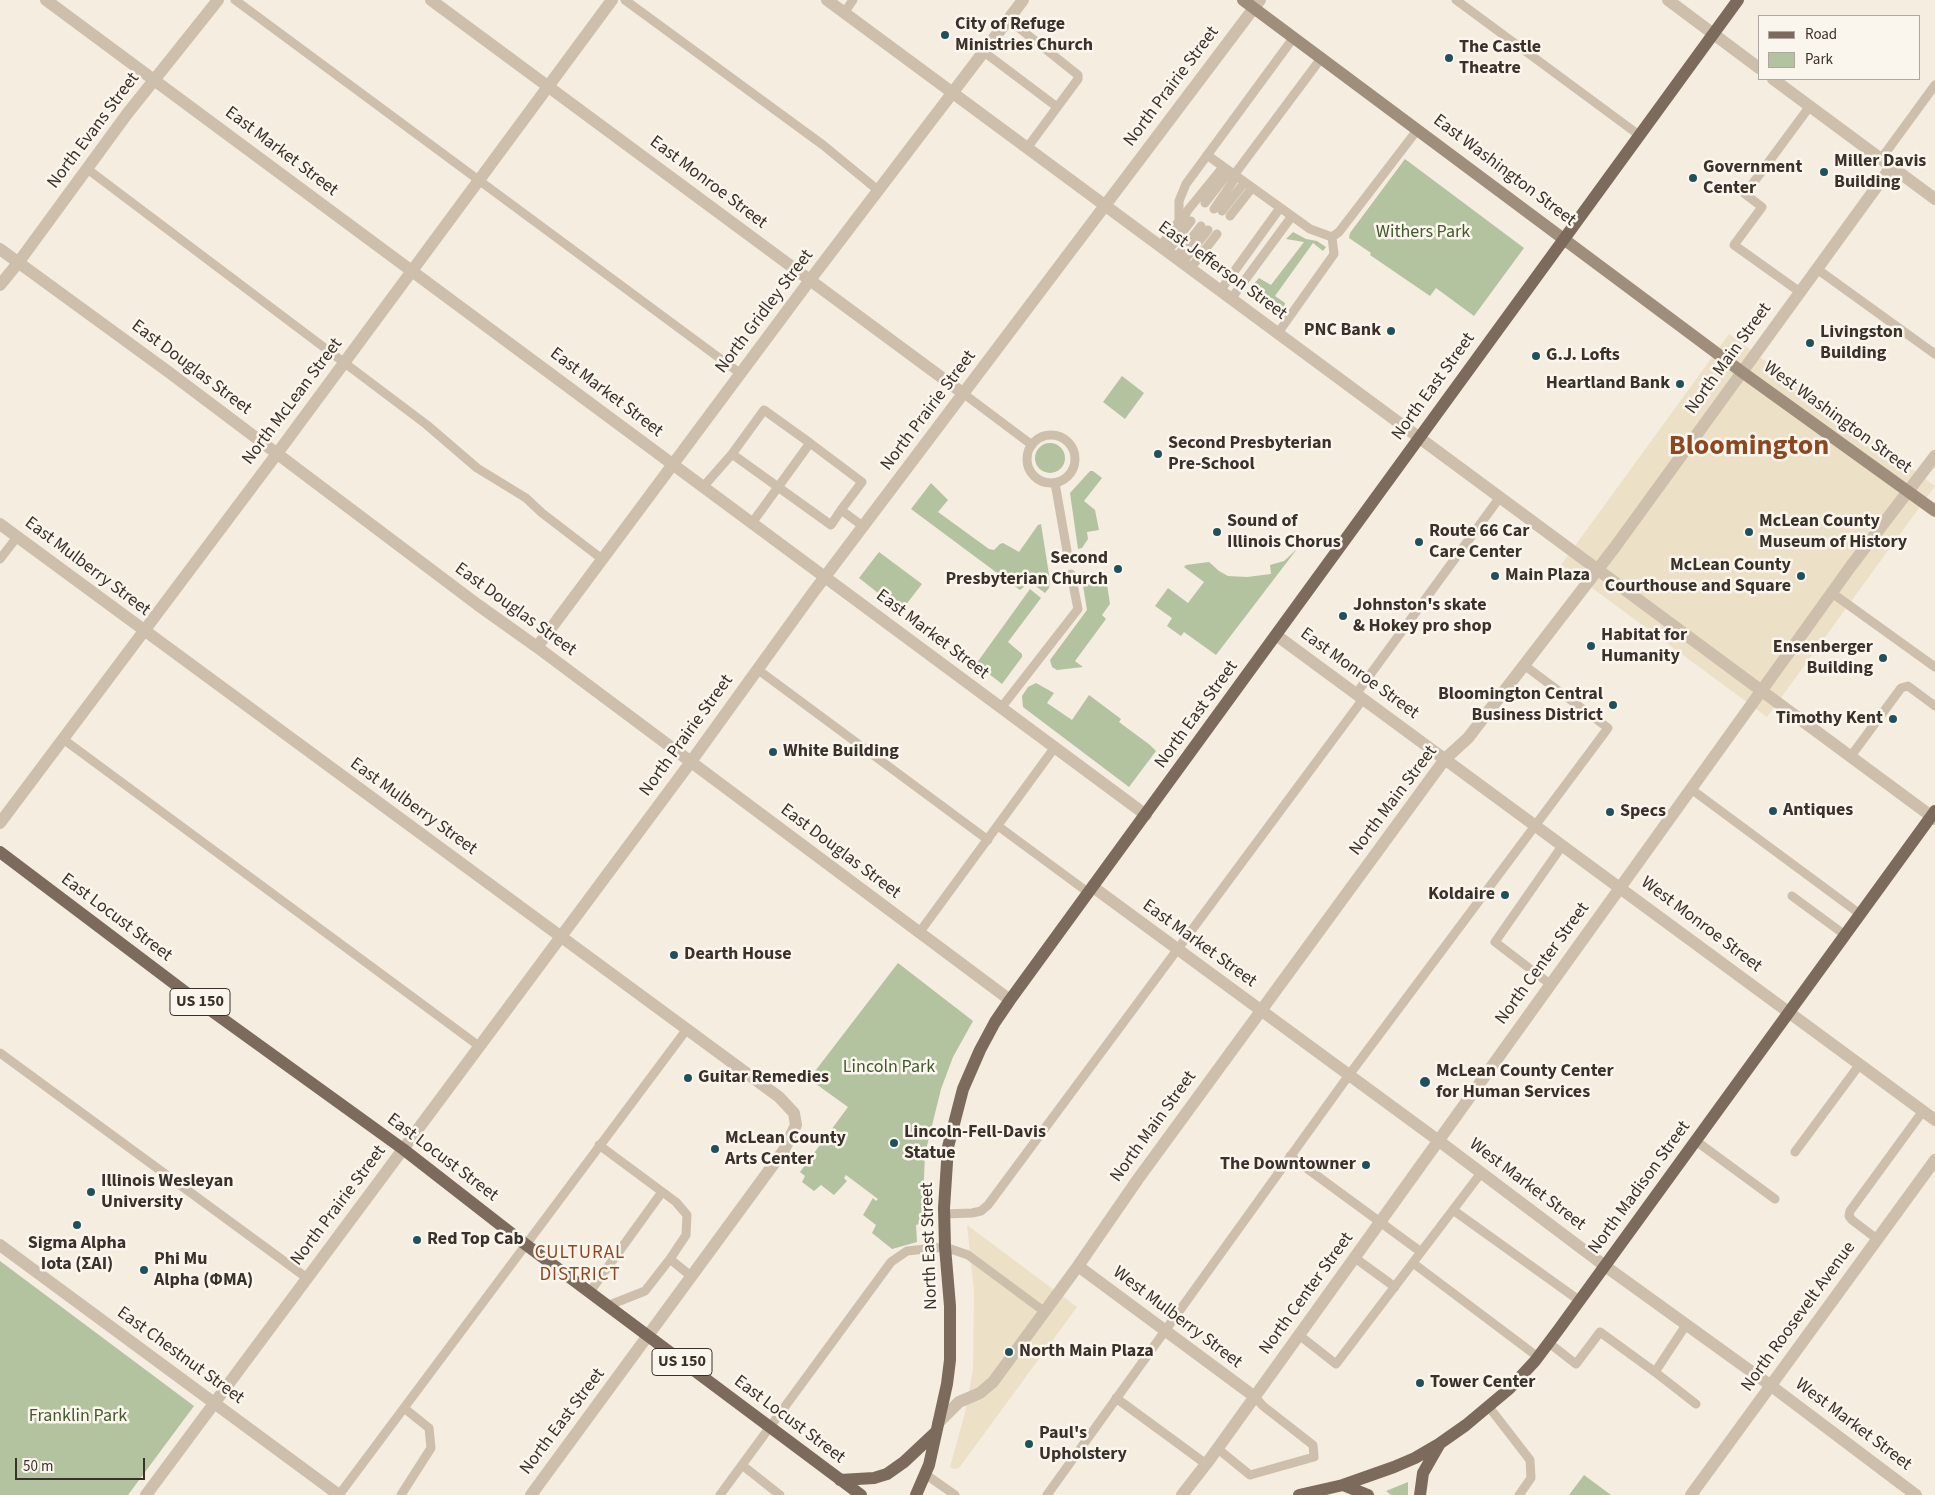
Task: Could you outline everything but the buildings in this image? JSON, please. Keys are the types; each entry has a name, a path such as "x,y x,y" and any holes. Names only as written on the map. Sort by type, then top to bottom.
{"main road":[{"name":"East Washington Street","path":"1243,0 1257,4 1294,37 1742,372"},
{"name":"North East Street","path":"916,1495 925,1474 937,1428 947,1384 950,1360 950,1306 944,1214 947,1159 957,1108 980,1050 1010,1000 1738,0"},
{"name":"West Washington Street","path":"1742,372 1935,511"},
{"name":"North Madison Street","path":"1300,1495 1343,1485 1394,1468 1439,1444 1489,1407 1509,1389 1538,1357 1580,1301 1845,934 1934,815"},
{"name":"East Locust Street","path":"0,852 184,991 403,1149 589,1293 862,1495"},
{"path":"840,1480 874,1478 887,1474 904,1462 937,1428"},
{"path":"1420,1495 1423,1473 1439,1444"},
{"path":"1343,1485 1368,1495"}],"street":[{"name":"East Market Street","path":"46,0 1146,815"},
{"name":"North Evans Street","path":"0,285 86,168 218,0"},
{"name":"East Monroe Street","path":"431,0 964,394"},
{"name":"North McLean Street","path":"0,823 276,455 612,0"},
{"name":"East Jefferson Street","path":"827,0 1851,756 1934,815"},
{"name":"North Gridley Street","path":"536,647 674,465 810,280 1024,0"},
{"path":"1668,0 1758,67"},
{"name":"North Prairie Street","path":"146,1495 690,763 756,669 1257,4"},
{"path":"1774,80 1935,199"},
{"name":"North Main Street","path":"937,1428 959,1402 986,1389 1045,1312 1138,1179 1445,759 1468,738 1597,568 1891,166"},
{"name":"East Douglas Street","path":"0,249 170,373 276,455 1010,1000"},
{"name":"North Center Street","path":"1182,1495 1218,1449 1832,593 1935,456"},
{"name":"East Mulberry Street","path":"0,524 144,632 779,1097 791,1109 796,1119 796,1125"},
{"name":"East Monroe Street","path":"1276,635 1445,759"},
{"name":"West Monroe Street","path":"1445,759 1935,1120"},
{"name":"East Market Street","path":"1091,890 1177,949 1261,1011"},
{"name":"West Market Street","path":"1261,1011 1439,1140 1605,1266 1770,1385 1916,1495"},
{"name":"North East Street","path":"534,1494 784,1150 796,1125"},
{"name":"North Roosevelt Avenue","path":"1691,1495 1935,1160"},
{"name":"East Chestnut Street","path":"0,1245 339,1495"},
{"name":"West Mulberry Street","path":"1078,1266 1255,1397"}],"lane":[{"path":"235,0 741,374"},
{"path":"625,0 822,145 878,191"},
{"path":"844,12 853,0"},
{"path":"1456,0 1639,135"},
{"path":"1009,20 1078,75 1078,79 1027,148"},
{"path":"1173,256 1179,221 1178,201 1186,184 1294,37"},
{"path":"984,52 1058,107"},
{"path":"1205,203 1322,58"},
{"path":"1881,158 1935,84"},
{"path":"1800,292 1734,245 1762,207 1745,194 1810,106"},
{"path":"1332,237 1339,232 1418,129"},
{"path":"1207,156 1310,229 1332,237"},
{"path":"86,168 427,425 477,468 526,498 542,513 602,559"},
{"path":"1230,173 1218,210 1248,185"},
{"path":"1173,256 1182,222 1188,210 1230,173"},
{"path":"1230,216 1248,185"},
{"path":"1220,291 1280,208"},
{"path":"1231,299 1292,216"},
{"path":"1173,256 1191,221"},
{"path":"1173,256 1204,228"},
{"path":"1173,256 1216,234"},
{"path":"1278,333 1334,254 1332,237"},
{"path":"1817,269 1935,354"},
{"path":"964,394 1032,445"},
{"path":"703,487 732,454 764,410 862,482 831,525 732,454"},
{"path":"1047,435 1056,435 1063,438 1070,443 1076,458 1072,473 1066,479 1055,483 1043,482 1036,478 1030,472 1027,456 1032,445 1040,437 1047,435"},
{"path":"752,523 810,443"},
{"path":"1055,483 1067,551"},
{"path":"944,1214 972,1214 988,1206 1177,949 1500,497"},
{"path":"841,510 864,527"},
{"path":"0,559 17,537"},
{"path":"1001,708 1078,609 1071,574"},
{"path":"1832,593 1935,668"},
{"path":"1047,1495 1349,1075 1608,728 1524,665"},
{"path":"756,669 988,840"},
{"path":"1851,756 1901,688 1908,686 1935,706"},
{"path":"63,739 480,1046"},
{"path":"919,933 1055,748"},
{"path":"1691,789 1860,914"},
{"path":"998,826 1091,890"},
{"path":"1550,984 1495,942 1562,846"},
{"path":"1792,896 1845,934"},
{"path":"339,1495 686,1029"},
{"path":"0,1053 307,1278"},
{"path":"1795,1152 1860,1064"},
{"path":"1877,1240 1852,1220 1849,1216 1850,1211 1923,1111"},
{"path":"1696,1141 1775,1199"},
{"path":"599,1145 676,1202 687,1215 686,1235 645,1291 607,1306"},
{"path":"1290,1156 1421,1252"},
{"path":"1299,1336 1336,1364 1481,1172"},
{"path":"589,1293 662,1192"},
{"path":"1453,1210 1580,1301"},
{"path":"720,1495 891,1262 907,1251 945,1247 968,1255 1045,1312"},
{"path":"1355,1258 1395,1287"},
{"path":"670,1259 692,1277"},
{"path":"1413,1263 1538,1357"},
{"path":"1655,1372 1686,1325"},
{"path":"1548,1343 1576,1364 1600,1332 1696,1404"},
{"path":"1218,1449 1250,1475 1314,1457 1313,1445 1262,1406 1255,1397"},
{"path":"1116,1398 1206,1464"},
{"path":"1489,1407 1530,1460 1531,1478 1519,1495"},
{"path":"401,1495 431,1448 429,1428 404,1408"},
{"path":"742,1465 780,1495"},
{"path":"925,1474 956,1495"}],"green space":[{"name":"Withers Park","path":"1405,159 1524,248 1474,316 1436,288 1430,296 1370,255 1371,253 1349,238 1350,233"},
{"path":"1293,232 1306,239 1317,241 1326,247 1323,251 1313,243 1275,296 1285,303 1284,308 1253,285 1259,278 1271,285 1304,242 1286,239"},
{"path":"1122,376 1144,393 1125,419 1103,402"},
{"path":"1050,443 1056,444 1064,452 1064,464 1056,472 1050,473 1044,472 1036,464 1035,458 1036,452 1044,444"},
{"path":"1090,471 1093,471 1102,478 1084,501 1095,510 1099,530 1087,532 1088,539 1082,548 1078,549 1070,493"},
{"path":"931,483 948,500 938,512 989,549 994,550 1003,543 1019,552 1038,525 1041,524 1050,581 1049,588 1045,593 1030,582 1020,590 911,509"},
{"path":"1297,549 1216,655 1184,632 1181,636 1167,626 1172,618 1155,606 1168,588 1188,603 1204,582 1184,567 1186,565 1209,562 1228,576 1247,577 1271,574 1270,565 1284,561"},
{"path":"879,552 922,584 901,611 859,578"},
{"path":"1084,572 1094,578 1095,586 1107,584 1110,604 1102,615 1106,619 1075,661 1083,667 1057,670 1052,667 1050,660 1087,610 1081,573"},
{"path":"1030,589 1041,598 1008,642 1022,654 1022,657 1002,684 976,664"},
{"path":"1036,683 1054,693 1047,703 1072,720 1089,695 1121,719 1119,722 1156,751 1129,787 1023,707 1022,696 1028,687"},
{"name":"Lincoln Park","path":"898,963 973,1021 953,1057 941,1089 925,1154 922,1223 916,1225 917,1242 892,1249 872,1233 876,1225 863,1215 873,1198 876,1201 878,1199 846,1175 844,1178 847,1181 834,1195 821,1185 814,1191 802,1182 805,1176 800,1172 848,1107 809,1079"},
{"name":"Franklin Park","path":"0,1261 194,1406 128,1495 0,1495"},
{"path":"1584,1475 1611,1495 1569,1495"},
{"path":"1408,1482 1408,1495 1391,1495 1386,1491"}],"shaded area":[{"path":"1729,334 1935,486 1767,717 1561,565"},
{"name":"North Main Plaza","path":"967,1225 1077,1307 959,1468 954,1469 950,1467 965,1413 973,1370 974,1291"}],"place":[{"name":"City of Refuge Ministries Church","path":"945,35"},
{"name":"The Castle Theatre","path":"1449,58"},
{"name":"Miller Davis Building","path":"1824,172"},
{"name":"Government Center","path":"1693,178"},
{"name":"PNC Bank","path":"1391,331"},
{"name":"Livingston Building","path":"1810,343"},
{"name":"G.J. Lofts","path":"1536,356"},
{"name":"Heartland Bank","path":"1680,384"},
{"name":"Second Presbyterian Pre-School","path":"1158,454"},
{"name":"Sound of Illinois Chorus","path":"1217,532"},
{"name":"McLean County Museum of History","path":"1749,532"},
{"name":"Route 66 Car Care Center","path":"1419,542"},
{"name":"Second Presbyterian Church","path":"1118,569"},
{"name":"Main Plaza","path":"1495,576"},
{"name":"McLean County Courthouse and Square","path":"1801,576"},
{"name":"Johnston's skate & Hokey pro shop","path":"1343,616"},
{"name":"Habitat for Humanity","path":"1591,646"},
{"name":"Ensenberger Building","path":"1883,658"},
{"name":"Bloomington Central Business District","path":"1613,705"},
{"name":"Timothy Kent","path":"1893,719"},
{"name":"White Building","path":"773,752"},
{"name":"Antiques","path":"1773,811"},
{"name":"Specs","path":"1610,812"},
{"name":"Koldaire","path":"1505,895"},
{"name":"Dearth House","path":"674,955"},
{"name":"Guitar Remedies","path":"688,1078"},
{"name":"McLean County Center for Human Services","path":"1425,1082"},
{"name":"Lincoln-Fell-Davis Statue","path":"894,1143"},
{"name":"McLean County Arts Center","path":"715,1149"},
{"name":"The Downtowner","path":"1366,1165"},
{"name":"Illinois Wesleyan University","path":"91,1192"},
{"name":"Sigma Alpha Iota (ΣΑΙ)","path":"77,1225"},
{"name":"Red Top Cab","path":"417,1240"},
{"name":"Phi Mu Alpha (ΦΜΑ)","path":"144,1270"},
{"name":"North Main Plaza","path":"1009,1352"},
{"name":"Tower Center","path":"1420,1383"},
{"name":"Paul's Upholstery","path":"1029,1444"}],"district":[{"name":"Bloomington","path":"1749,448"},
{"name":"CULTURAL DISTRICT","path":"580,1265"}]}
